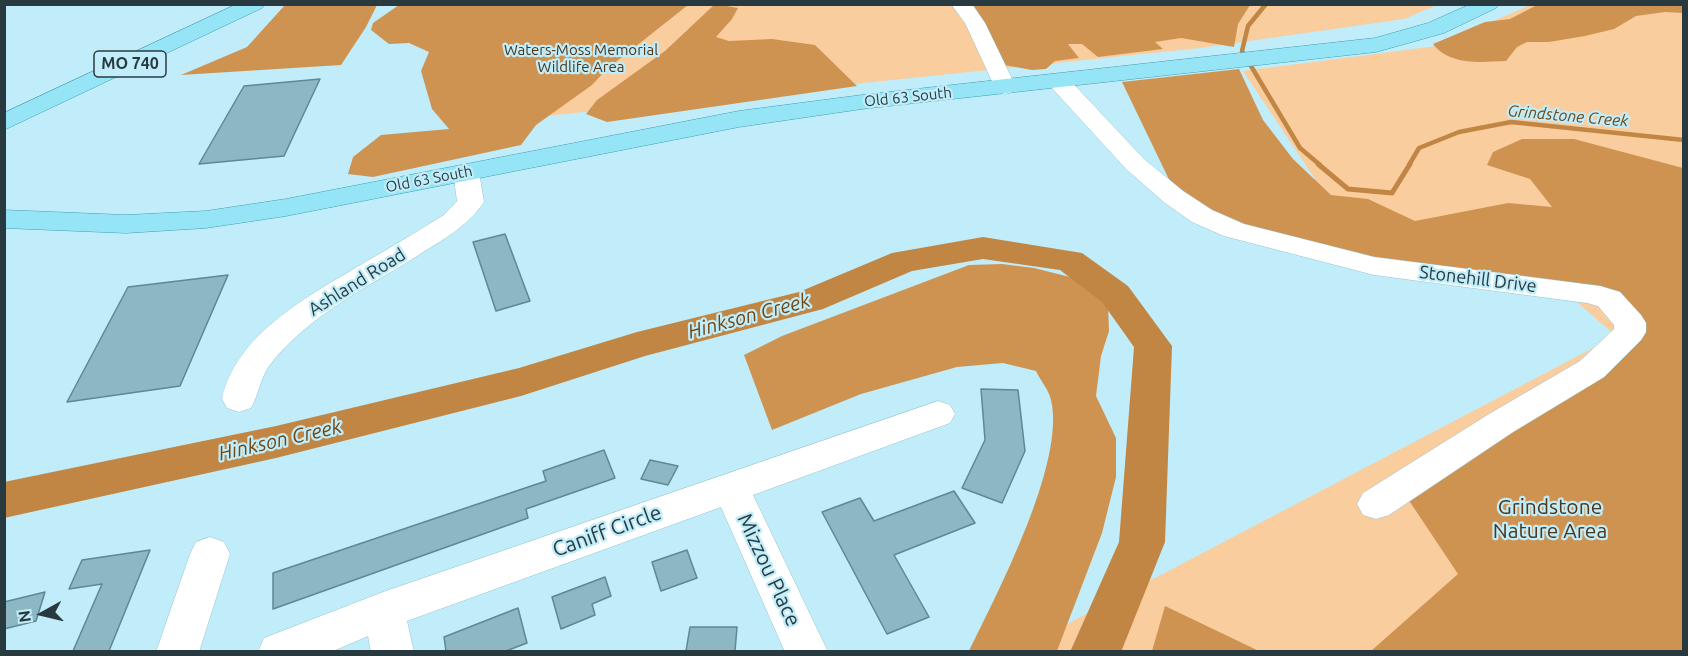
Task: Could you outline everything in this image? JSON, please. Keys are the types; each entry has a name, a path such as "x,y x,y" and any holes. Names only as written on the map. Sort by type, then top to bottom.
{"main road":[{"name":"MO 740","path":"4,107 229,4"},
{"name":"MO 740","path":"4,123 255,4"},
{"name":"Old 63 South","path":"4,219 57,224 157,224 286,209 325,198 739,119 862,102 1376,45 1410,36 1490,4"},
{"name":"Old 63 South","path":"4,203 120,208 179,206 288,196 325,198"}],"street":[{"path":"961,4 975,23 1005,87"},
{"name":"Stonehill Drive","path":"1058,81 1135,164 1174,197 1202,216 1234,230 1374,266 1589,293 1609,299 1630,322 1630,332 1592,369 1501,423 1376,504"},
{"name":"Ashland Road","path":"239,399 242,384 258,358 284,331 312,308 454,220 471,202 466,172"},
{"name":"Caniff Circle","path":"279,651 384,611 938,414"},
{"name":"Mizzou Place","path":"731,488 807,651"},
{"path":"177,651 210,554"},
{"path":"384,611 393,651"}],"green space":[{"path":"715,4 738,8 732,19 716,37 729,41 772,39 815,45 857,86 607,122 586,114 597,100 665,51"},
{"path":"285,5 377,5 366,27 341,65 181,75 247,47"},
{"path":"399,5 688,5 607,69 592,85 536,125 521,145 373,177 348,174 353,157 381,135 449,129 432,109 421,71 429,52 409,43 389,44 371,30 373,23"},
{"name":"Waters-Moss Memorial Wildlife Area","path":"502,5 1437,5 1404,19 1200,48 546,116"},
{"path":"967,5 1250,5 1238,24 1234,47 1181,38 1155,42 1163,49 1098,57 1082,44 1068,44 1079,58 1055,61 1046,69 1032,70 1004,65"},
{"name":"Grindstone Nature Area","path":"1530,5 1683,5 1683,651 1014,652 1616,336 1539,269 1201,209 1315,179 1243,71 1437,46"},
{"path":"1537,5 1683,5 1683,13 1665,12 1636,16 1614,29 1585,36 1549,42 1527,42 1517,47 1506,61 1476,62 1457,59 1440,51 1433,44 1485,22 1510,19"},
{"path":"1239,69 1263,120 1293,159 1331,195 1368,199 1415,221 1508,203 1552,207 1530,179 1487,165 1493,152 1522,139 1574,139 1683,168 1683,651 1371,651 1458,574 1406,496 1639,337 1618,303 1336,255 1209,217 1177,196 1122,82"},
{"path":"1002,264 1034,268 1082,280 1108,306 1109,331 1101,356 1096,396 1116,438 1116,477 1102,533 1057,651 969,651 1026,527 1039,492 1048,457 1053,426 1051,400 1036,371 1003,363 957,367 861,394 772,430 744,355 782,336 969,265"},
{"path":"1165,606 1259,651 1152,651"}],"building":[{"path":"320,79 284,156 199,164 244,86"},
{"path":"505,234 530,301 496,311 473,242"},
{"path":"228,275 180,386 67,402 128,287"},
{"path":"981,389 1018,390 1025,451 1002,503 962,488 985,440"},
{"path":"604,450 615,478 526,509 528,518 273,609 273,573 546,481 543,471"},
{"path":"650,460 678,466 668,485 641,479"},
{"path":"954,491 975,523 894,555 929,617 887,634 822,512 860,498 874,521"},
{"path":"150,550 109,651 73,651 102,584 69,589 82,560"},
{"path":"687,550 697,578 661,591 652,562"},
{"path":"605,577 611,596 592,604 595,615 561,629 552,597"},
{"path":"45,592 36,621 4,629 4,602"},
{"path":"518,608 527,643 506,651 446,651 444,637"},
{"path":"690,627 737,627 735,651 686,651"}],"waterway":[{"name":"Grindstone Creek","path":"1266,4 1248,26 1242,51 1300,148 1320,165"},
{"name":"Grindstone Creek","path":"1409,165 1419,148 1459,132 1511,122 1684,140"},
{"name":"Grindstone Creek","path":"1318,164 1348,189 1392,193 1410,164"},
{"name":"Hinkson Creek","path":"4,500 276,442 521,382 637,345 810,301 904,261 983,248 1070,261 1115,294 1153,346 1142,542 1095,652"}]}
